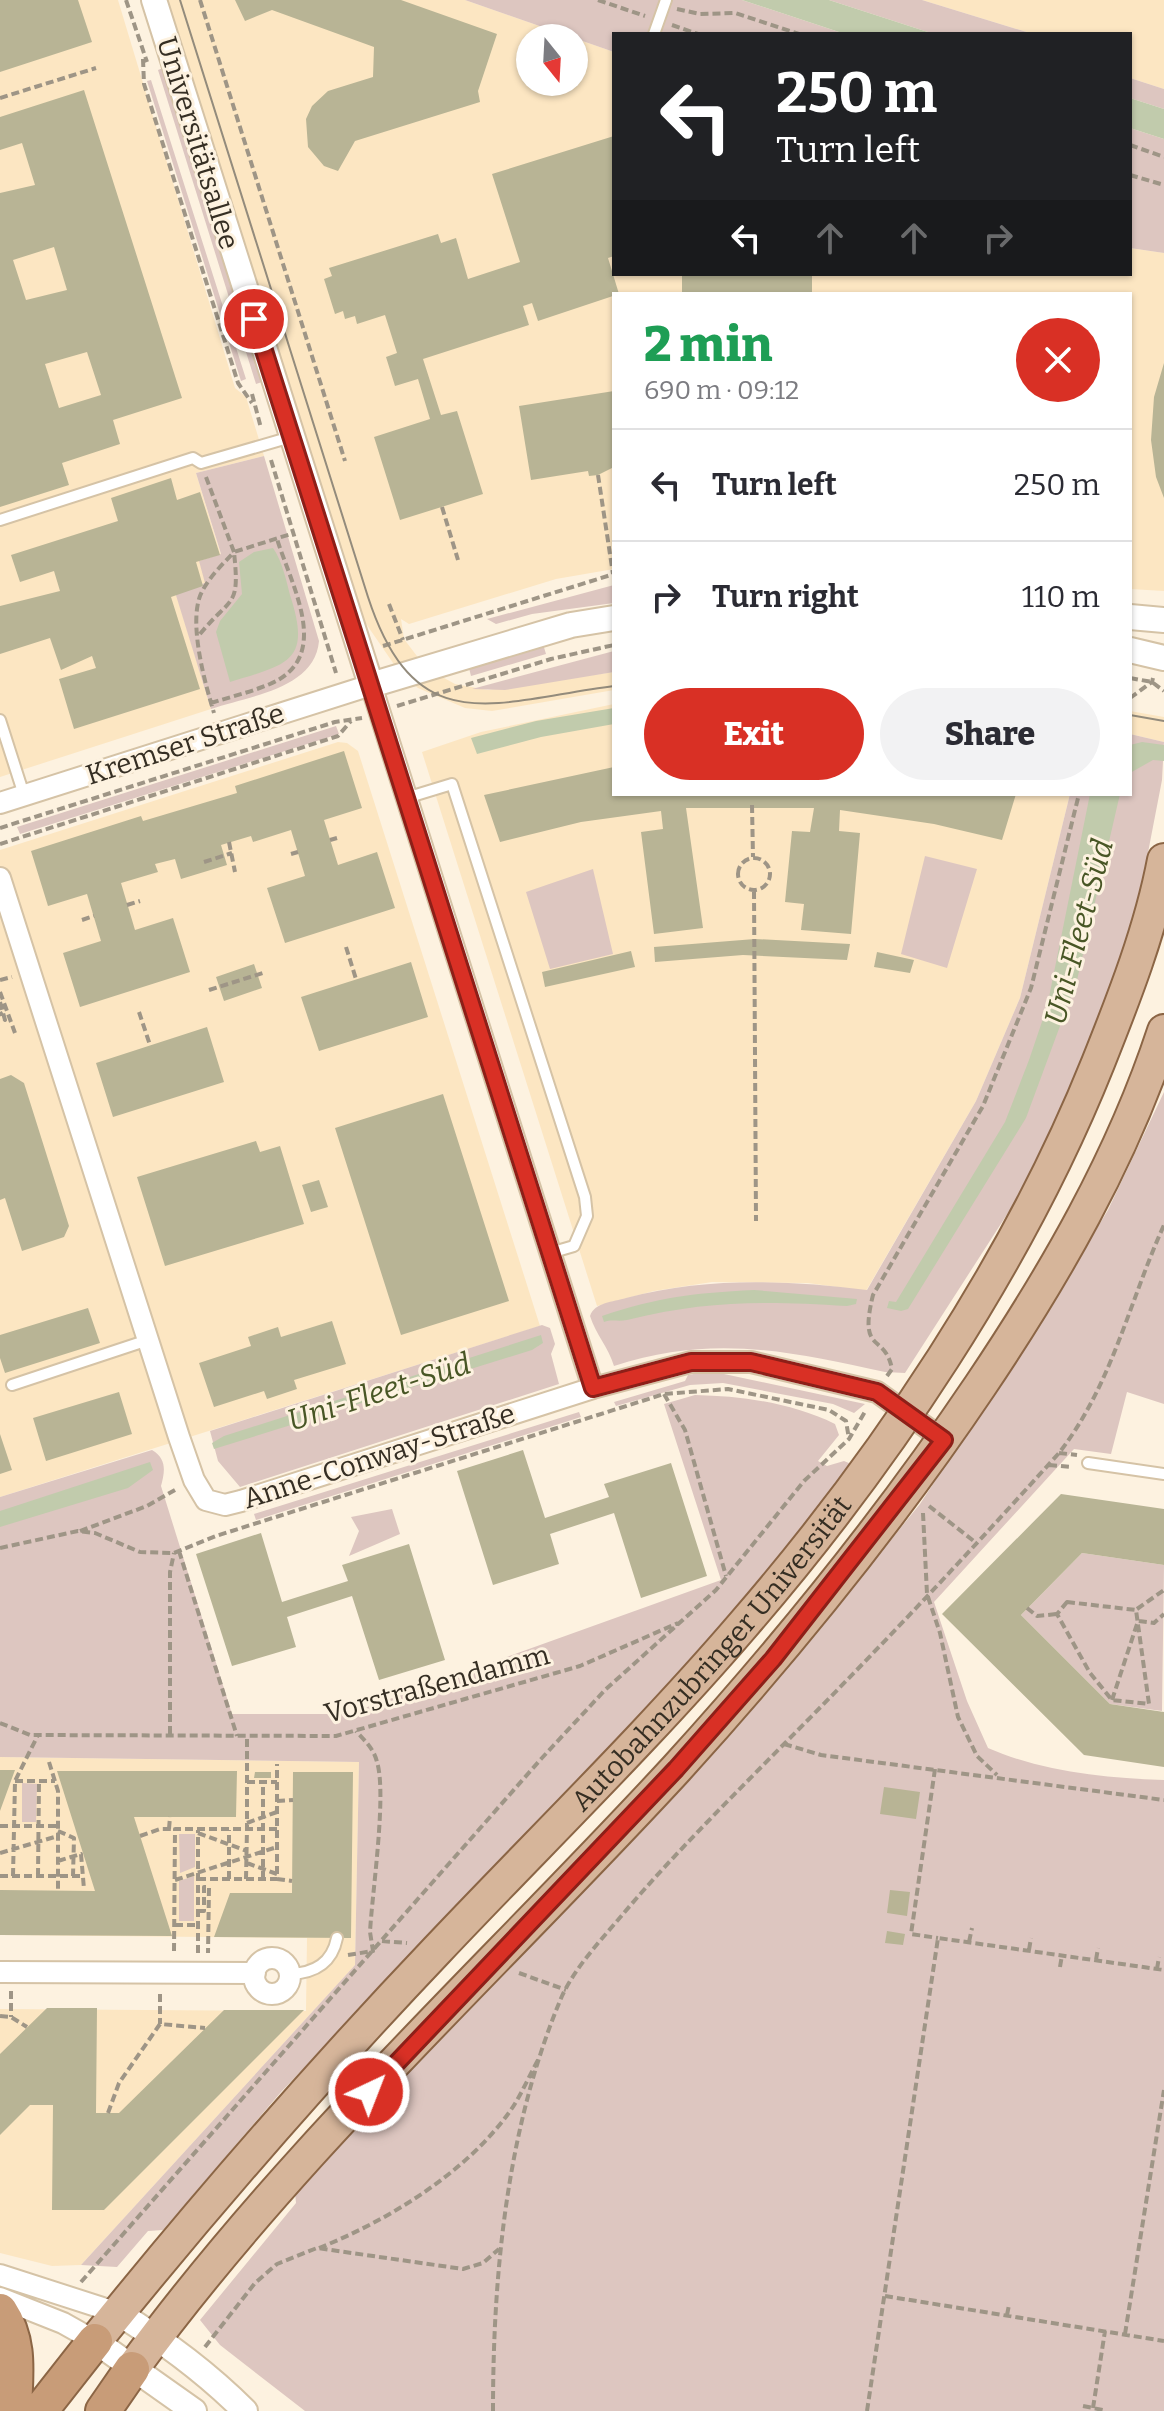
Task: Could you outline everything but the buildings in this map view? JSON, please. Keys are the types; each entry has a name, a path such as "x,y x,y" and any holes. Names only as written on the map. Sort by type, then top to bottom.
{"highway":[{"path":"0,2311 10,2327 17,2354 14,2411"},
{"path":"40,2411 95,2341"},
{"path":"103,2411 132,2369"}],"main road":[{"name":"Autobahnzubringer Universität","path":"95,2341 311,2085 642,1738 744,1625 832,1518 906,1413 1011,1245 1065,1146 1116,1017 1159,886 1164,860"},
{"name":"Autobahnzubringer Universität","path":"132,2369 238,2234 467,1986 676,1769 773,1659 944,1440 1031,1309 1090,1205 1127,1128 1164,1031"}],"street":[{"name":"Universitätsallee","path":"154,0 371,685"},
{"path":"1132,617 1164,620"},
{"path":"593,1388 371,685 571,625 612,618"},
{"path":"1132,650 1164,658"},
{"name":"Kremser Straße","path":"0,803 371,685"},
{"path":"0,878 194,1480"},
{"name":"Anne-Conway-Straße","path":"194,1480 206,1500 225,1505 593,1388 691,1362 751,1362 877,1392 944,1440"},
{"path":"0,1972 255,1973 262,1961 269,1958 283,1961 290,1974"},
{"path":"0,2275 118,2313 156,2336 220,2386 245,2411"},
{"path":"0,2298 63,2323 95,2341 194,2411"}],"lane":[{"path":"655,32 665,3"},
{"path":"0,520 193,458 201,463 291,437"},
{"path":"0,720 24,795"},
{"path":"406,798 452,784 580,1182 587,1216 582,1230 574,1246 550,1253"},
{"path":"12,1385 148,1340"},
{"path":"1088,1463 1164,1474"},
{"path":"290,1974 306,1974 322,1966 334,1952 337,1938"}],"path":[{"path":"126,0 143,55 144,84 238,383 254,405 332,662"},
{"path":"200,0 345,461"},
{"path":"665,3 700,14 735,13 793,32"},
{"path":"0,98 96,68"},
{"path":"1132,146 1164,157"},
{"path":"1132,176 1164,185"},
{"path":"199,636 214,617 228,608 236,593 234,552 201,463"},
{"path":"598,475 612,567"},
{"path":"442,507 458,560"},
{"path":"221,734 200,668 199,598 234,552 294,533"},
{"path":"211,703 273,683 300,661 307,637 277,539"},
{"path":"389,604 403,640 612,574"},
{"path":"0,828 335,722 351,721 551,659 612,645"},
{"path":"1132,678 1152,682 1164,691"},
{"path":"1132,697 1152,682"},
{"path":"0,844 338,736 351,721"},
{"path":"73,2299 83,2277 102,2254 347,1984 605,1690 726,1578 804,1481 849,1439 892,1369 890,1360 870,1339 866,1324 873,1295 989,1092 1031,988 1079,796"},
{"path":"752,805 753,857"},
{"path":"330,840 337,838"},
{"path":"229,842 235,872"},
{"path":"291,854 298,852"},
{"path":"204,862 232,853"},
{"path":"753,857 766,862 771,875 766,886 754,891 742,886 737,874 741,862 753,857"},
{"path":"754,891 756,1221"},
{"path":"127,905 140,901"},
{"path":"82,920 94,916"},
{"path":"346,947 356,979"},
{"path":"209,990 266,972"},
{"path":"0,992 15,1033"},
{"path":"0,1002 5,1020 0,1012"},
{"path":"139,1012 150,1045"},
{"path":"493,2411 493,2343 500,2247 514,2163 542,2051 564,1993 595,1947 678,1850 927,1594 1048,1465 1082,1423 1106,1377 1164,1225"},
{"path":"78,1531 95,1533 140,1552 176,1552 231,1531 664,1394 728,1389 829,1410 846,1421 849,1439"},
{"path":"664,1394 685,1430 726,1578"},
{"path":"1048,1465 1085,1469 1088,1463"},
{"path":"0,1548 78,1531 147,1506 194,1480"},
{"path":"923,1501 927,1594 965,1736 977,1756 998,1777"},
{"path":"170,1735 170,1572 176,1552"},
{"path":"176,1552 237,1737"},
{"path":"1027,1608 1037,1616 1057,1614 1067,1602 1136,1610 1164,1590"},
{"path":"1057,1614 1090,1673 1112,1700 1149,1704 1136,1610"},
{"path":"1138,1621 1154,1623 1164,1614"},
{"name":"Vorstraßendamm","path":"0,1723 38,1735 336,1736 580,1666 684,1620"},
{"path":"1112,1700 1138,1621"},
{"path":"356,1731 370,1746 378,1764 370,1932 373,1951"},
{"path":"13,1876 15,1781 38,1735"},
{"path":"246,1879 247,1737"},
{"path":"784,1744 821,1755 1164,1800"},
{"path":"49,1762 55,1781 58,1890"},
{"path":"277,1764 277,1877"},
{"path":"936,1769 911,1934 1164,1970"},
{"path":"15,1781 55,1781"},
{"path":"38,1876 39,1781"},
{"path":"247,1782 277,1782"},
{"path":"263,1782 263,1879"},
{"path":"263,1796 293,1800"},
{"path":"140,1836 172,1829 198,1831 247,1826 277,1812"},
{"path":"170,1817 175,1880 174,1933"},
{"path":"0,1826 38,1826 74,1838 73,1876"},
{"path":"247,1826 277,1829"},
{"path":"229,1829 229,1879"},
{"path":"0,1853 38,1842 58,1831"},
{"path":"198,1831 229,1844 277,1877 292,1881"},
{"path":"198,1831 198,1933"},
{"path":"175,1880 277,1847"},
{"path":"58,1861 81,1854 84,1889"},
{"path":"0,1876 84,1876"},
{"path":"198,1879 277,1877"},
{"path":"198,1911 204,1911 204,1887 209,1887 209,1972"},
{"path":"175,1925 198,1925"},
{"path":"969,1942 972,1928"},
{"path":"867,2411 938,1938"},
{"path":"1029,1950 1031,1938"},
{"path":"1096,1960 1098,1948"},
{"path":"334,1952 345,1955 373,1951"},
{"path":"1060,1967 1062,1955"},
{"path":"1157,1969 1159,1957"},
{"path":"11,2008 11,2017"},
{"path":"108,2113 119,2083 160,2024 160,2010"},
{"path":"0,2016 11,2017 27,2027"},
{"path":"160,2024 205,2028"},
{"path":"205,2347 255,2283 277,2264 346,2237 386,2214 480,2147 509,2113 542,2051"},
{"path":"1125,2334 1164,2090"},
{"path":"317,2248 463,2269 483,2263 500,2247"},
{"path":"885,2296 1164,2341"},
{"path":"1007,2315 1009,2305"},
{"path":"1093,2408 1105,2331"},
{"path":"1083,2406 1103,2410"}],"shaded area":[{"path":"0,0 118,0 235,388 246,397 264,456 196,473 221,555 205,583 176,593 211,709 0,777"},
{"path":"165,0 465,0 534,24 516,24 516,96 588,96 588,43 612,51 612,276 1132,276 1132,248 1164,253 1164,591 1132,589 1132,292 612,292 612,569 556,579 409,624 401,619 404,639 426,668 455,684 488,690 612,672 612,690 492,711 465,708 418,688 402,676 360,615"},
{"path":"465,0 742,0 839,32 612,32 612,51 588,43 588,24 534,24"},
{"path":"829,0 922,0 1026,32 928,32"},
{"path":"922,0 1164,0 1164,89 1132,79 1132,32 1026,32"},
{"path":"163,68 262,382 256,384 158,70"},
{"path":"1132,79 1164,89 1164,109 1132,99"},
{"path":"151,80 246,379 241,381 147,81"},
{"path":"1132,129 1164,139 1164,253 1132,248"},
{"path":"264,456 319,641 315,657 306,670 293,680 278,688 211,709 175,592 205,583 199,561 221,554 196,473"},
{"path":"612,586 612,603 532,614 496,624 487,619"},
{"path":"543,644 546,654 471,676 469,668"},
{"path":"612,652 612,672 505,690 472,689"},
{"path":"612,704 612,796 1070,796 1020,998 976,1101 866,1291 808,1283 712,1282 654,1291 597,1306 422,752 481,732"},
{"path":"1132,711 1164,717 1164,742 1132,734"},
{"path":"336,726 339,734 20,834 17,827"},
{"path":"1132,734 1164,742 1162,780 1140,894 1107,1005 1031,1177 905,1373 782,1352 717,1348 684,1350 614,1366 590,1316 592,1311 605,1303 686,1286 746,1282 867,1290 976,1101 1020,998 1070,796 1132,796"},
{"path":"338,742 347,743 358,751 540,1326 0,1497 0,850"},
{"path":"925,856 977,869 947,968 901,954"},
{"path":"593,869 613,954 550,969 526,892"},
{"path":"1164,1092 1164,1404 1127,1392 1111,1454 1074,1449 934,1602 967,1701 988,1748 1030,1763 1074,1772 1164,1780 1164,2411 305,2411 220,2345 200,2320 296,2203 295,2192 821,1626 920,1504 1058,1293 1108,1210"},
{"path":"542,1325 550,1328 555,1344 551,1354 559,1384 240,1487 218,1461 210,1431"},
{"path":"724,1374 865,1404 854,1413 833,1404 723,1383 690,1385 616,1406 614,1402 685,1381 688,1375"},
{"path":"695,1395 767,1402 835,1424 839,1435 818,1461 827,1466 844,1461 856,1466 753,1592 658,1697 281,2092 163,2230 148,2231 117,2267 81,2265 355,1965 359,1762 0,1757 0,1497 152,1450 162,1461 161,1486 232,1714 348,1714 721,1580 664,1404"},
{"path":"579,1412 581,1417 256,1520 254,1514"},
{"path":"392,1509 400,1534 349,1556 359,1531 351,1517"},
{"path":"1082,1553 1164,1565 1162,1711 1110,1704 1021,1615"},
{"path":"0,1757 359,1762 355,1965 81,2265 52,2266 0,2253 0,2009 306,2011 307,1938 0,1935"},
{"path":"22,1783 37,1784 36,1822 22,1822"},
{"path":"179,1834 195,1834 195,1867 180,1873"},
{"path":"194,1876 194,1921 179,1921 179,1881"}],"water":[{"path":"742,0 829,0 928,32 839,32"},
{"path":"1132,99 1164,109 1164,139 1132,129"},
{"path":"273,548 283,570 296,617 296,647 290,657 280,664 230,682 216,632 220,621 242,594 239,562 254,552"},
{"path":"612,708 612,724 541,737 477,754 471,738 536,721"},
{"path":"1142,742 1164,745 1164,761 1153,760 1132,772 1132,744"},
{"name":"Uni-Fleet-Süd","path":"1090,796 1120,796 1077,980 1026,1118 908,1309 887,1308 889,1301 896,1302 1005,1122 1047,1007"},
{"path":"754,1290 857,1299 856,1304 847,1306 790,1303 710,1305 624,1321 604,1322 602,1316 676,1297"},
{"name":"Uni-Fleet-Süd","path":"541,1335 543,1343 532,1350 214,1449 212,1443 224,1436"},
{"path":"150,1462 153,1470 128,1488 0,1527 0,1511"}],"tram line":[{"path":"180,0 368,597 388,644 410,675 436,694 465,702 497,703 612,686"},
{"path":"1132,715 1164,721"}],"route":[{"path":"254,319 593,1388 691,1362 751,1362 877,1392 944,1440 773,1659 676,1769 369,2092"}]}
